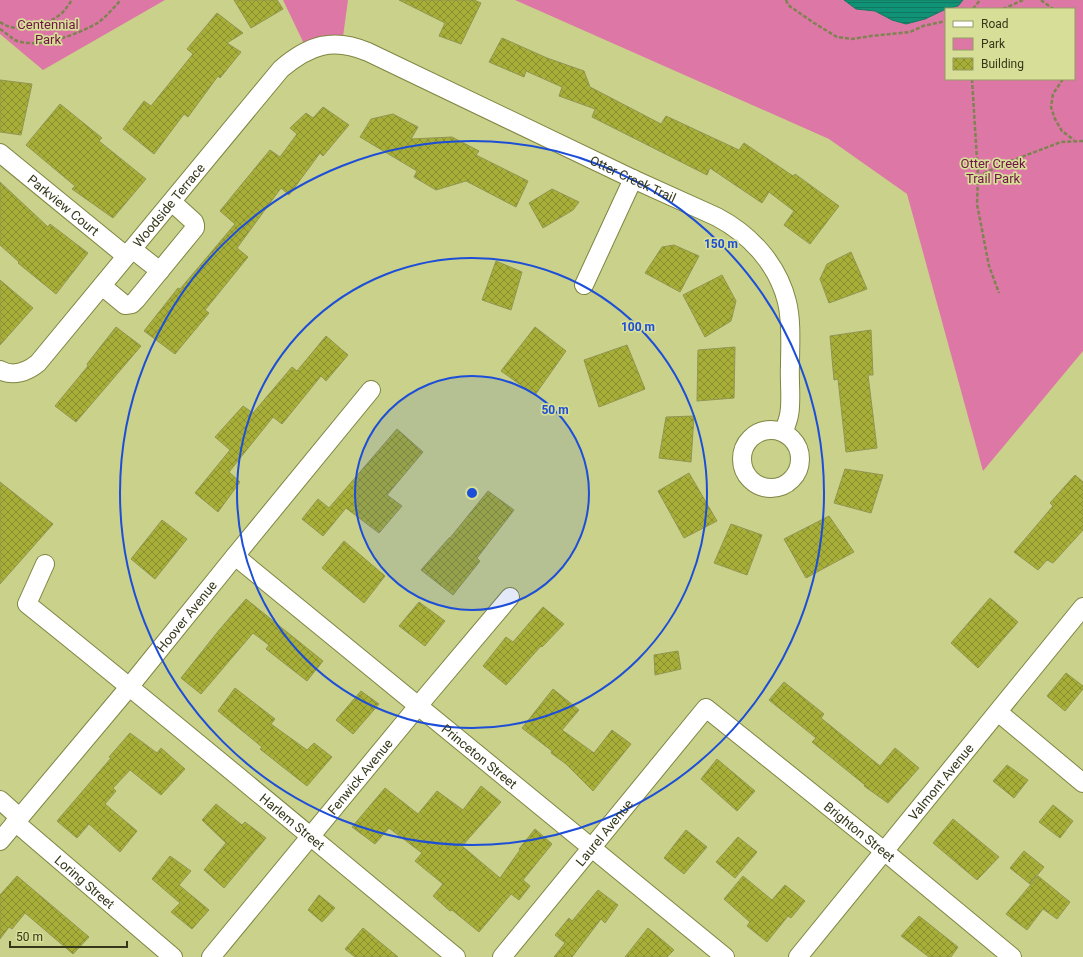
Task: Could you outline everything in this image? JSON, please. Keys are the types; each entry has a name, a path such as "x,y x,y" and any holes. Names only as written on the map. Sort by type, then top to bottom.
{"street":[{"name":"Otter Creek Trail","path":"326,45 342,44 354,46 368,52 730,224 744,234 756,246 771,266 785,296 789,316 789,414 784,432"},
{"name":"Woodside Terrace","path":"0,370 5,373 18,373 28,370 38,363 281,69 302,53 326,45"},
{"name":"Parkview Court","path":"0,153 129,253 160,271"},
{"path":"584,285 633,179"},
{"path":"102,286 125,305 134,303 195,226 194,222 172,202"},
{"name":"Hoover Avenue","path":"0,840 130,686 234,556 371,390"},
{"name":"Princeton Street","path":"234,556 725,957"},
{"name":"Harlem Street","path":"45,564 27,604 130,686 456,957"},
{"name":"Fenwick Avenue","path":"211,957 510,597"},
{"name":"Valmont Avenue","path":"798,957 1083,607"},
{"name":"Laurel Avenue","path":"502,957 706,708"},
{"name":"Brighton Street","path":"706,708 1012,957"},
{"path":"998,712 1083,784"},
{"name":"Loring Street","path":"0,800 17,820 173,957"}],"path":[{"path":"0,22 10,28 33,27 47,22 63,12 72,0"},
{"path":"0,29 16,40 33,44 68,36 84,30 100,21 121,0"},
{"path":"786,0 788,5 837,37 852,39 910,32 923,26 945,21"},
{"path":"974,8 980,0"},
{"path":"1005,8 1023,0"},
{"path":"1041,0 1052,8"},
{"path":"972,80 978,176 977,204 989,266 999,293"},
{"path":"1062,80 1053,94 1051,107 1055,119 1062,131 1075,141"},
{"path":"978,176 1011,161 1061,142 1083,141"}],"green space":[{"name":"Centennial Park","path":"0,0 165,0 43,70 0,34"},
{"path":"283,0 348,0 342,44 307,50"},
{"name":"Otter Creek Trail Park","path":"515,0 1083,0 1083,351 983,471 907,194 829,139"}],"water":[{"path":"844,0 963,0 958,6 945,8 945,9 925,19 906,24 892,20 875,11 856,9"}],"building":[{"path":"234,0 277,0 283,9 251,28"},
{"path":"399,0 474,0 481,3 461,44 439,36 445,23"},
{"path":"217,13 243,33 227,43 241,52 220,78 218,76 188,117 184,114 154,154 123,129 144,101 151,106 193,54 187,49"},
{"path":"502,38 547,58 584,71 590,87 661,124 666,116 739,150 744,143 793,176 795,174 839,206 810,244 784,225 794,211 769,192 762,203 710,168 707,175 592,117 595,109 559,96 562,87 526,71 524,77 489,62"},
{"path":"0,80 32,84 21,135 0,132"},
{"path":"60,104 102,138 99,141 146,179 113,218 72,189 75,186 26,145"},
{"path":"323,107 349,125 323,156 320,153 289,195 281,188 237,248 248,257 205,310 209,313 175,354 144,331 178,288 180,289 235,224 220,211 270,150 280,157 297,134 290,128 306,113 313,118"},
{"path":"393,114 418,127 411,139 452,137 479,151 476,155 528,181 516,207 466,181 436,190 414,177 417,171 360,137 371,119"},
{"path":"0,182 48,227 50,224 88,253 56,294 18,263 19,262 0,245"},
{"path":"552,189 579,202 573,210 543,228 529,203"},
{"path":"674,245 699,256 680,292 645,273 662,247"},
{"path":"851,252 867,289 829,303 820,279 827,264"},
{"path":"496,261 522,272 511,310 482,300"},
{"path":"722,275 736,301 731,321 705,337 683,295"},
{"path":"0,280 33,308 0,345"},
{"path":"116,327 141,346 76,422 55,406 88,366 87,364"},
{"path":"535,327 566,351 535,395 501,371"},
{"path":"871,330 873,375 868,375 877,448 846,452 838,379 834,380 830,336"},
{"path":"326,336 348,355 326,381 321,376 282,424 273,417 229,472 240,482 218,512 195,493 230,450 215,437 243,406 253,413 292,367 297,371"},
{"path":"627,345 645,389 599,407 584,360"},
{"path":"735,347 734,398 697,401 698,350"},
{"path":"694,416 691,462 659,458 666,417"},
{"path":"397,429 423,452 387,495 402,506 379,533 346,508 323,536 302,519 318,499 329,508"},
{"path":"845,469 883,475 871,513 834,503"},
{"path":"689,473 717,521 684,538 658,491"},
{"path":"1075,475 1083,482 1083,530 1053,563 1047,560 1038,570 1014,552 1053,506 1050,503"},
{"path":"0,482 53,524 0,584"},
{"path":"488,491 514,510 477,558 480,561 453,595 421,570 450,538"},
{"path":"829,516 854,552 806,578 784,539"},
{"path":"162,520 187,539 155,579 131,559"},
{"path":"731,524 762,535 747,575 714,563"},
{"path":"344,541 385,576 364,603 322,568"},
{"path":"990,598 1018,622 978,668 951,643"},
{"path":"246,599 323,661 307,681 266,649 269,645 253,633 201,694 181,678"},
{"path":"419,602 445,621 425,646 399,626"},
{"path":"543,607 564,624 542,647 541,646 506,685 483,666 506,637 513,642"},
{"path":"678,651 681,669 655,675 654,655"},
{"path":"1066,673 1083,686 1083,689 1065,711 1047,696"},
{"path":"784,682 824,714 821,718 880,766 895,748 919,768 888,803 864,786 865,785 812,742 816,738 769,700"},
{"path":"235,688 275,719 271,724 307,750 314,743 332,757 307,786 260,749 262,747 218,711"},
{"path":"553,689 579,710 562,730 594,753 612,730 631,744 593,791 566,764 551,753 552,751 522,728"},
{"path":"361,691 379,704 353,734 336,720"},
{"path":"130,733 157,753 161,748 185,769 161,795 130,770 113,788 116,791 105,804 137,831 120,852 89,824 77,838 57,821 111,758 109,757"},
{"path":"717,759 755,791 737,811 701,779"},
{"path":"1007,765 1028,780 1014,798 993,781"},
{"path":"481,786 501,802 462,846 500,878 520,850 519,849 535,829 552,844 523,880 530,886 519,900 511,894 479,932 452,910 450,911 433,896 443,884 415,861 422,853 389,828 375,844 352,827 385,788 418,814 437,791 463,810"},
{"path":"216,804 242,825 245,822 266,838 224,888 204,870 226,843 202,820"},
{"path":"1053,805 1073,821 1060,838 1039,822"},
{"path":"953,819 999,857 977,880 933,843"},
{"path":"686,830 707,847 684,874 664,858"},
{"path":"738,837 757,852 735,878 716,862"},
{"path":"1024,851 1044,867 1030,884 1010,868"},
{"path":"170,856 191,871 179,885 209,910 192,929 171,912 180,903 152,879"},
{"path":"17,876 89,937 73,954 25,913 12,929 9,927 0,939 0,895"},
{"path":"743,876 772,900 785,885 805,901 791,918 788,916 767,942 747,926 750,922 724,899"},
{"path":"1038,876 1070,902 1057,919 1043,909 1027,930 1006,914"},
{"path":"598,890 618,905 605,923 601,919 572,957 554,957 565,943 555,935 569,918 572,921"},
{"path":"319,895 335,908 322,922 308,910"},
{"path":"919,916 958,947 951,957 929,957 901,936"},
{"path":"363,928 398,957 355,957 345,949"},
{"path":"648,928 674,950 667,957 625,957"}]}
